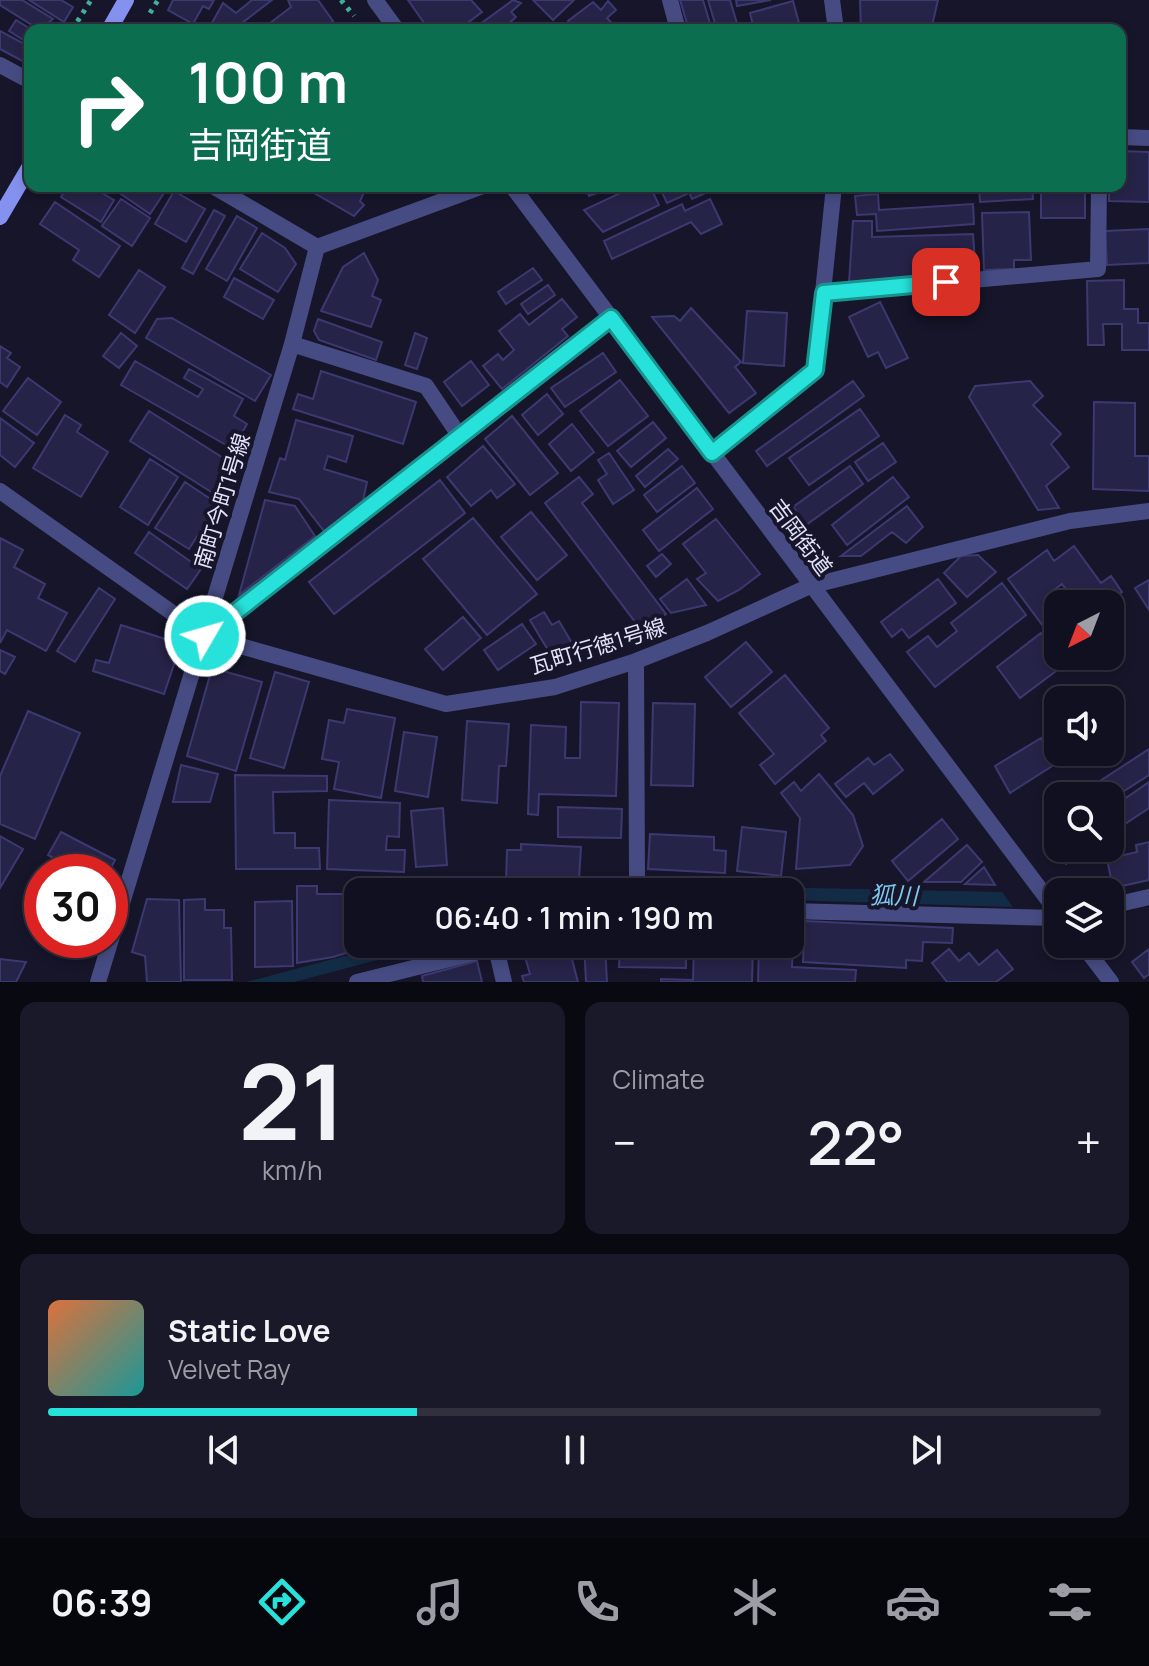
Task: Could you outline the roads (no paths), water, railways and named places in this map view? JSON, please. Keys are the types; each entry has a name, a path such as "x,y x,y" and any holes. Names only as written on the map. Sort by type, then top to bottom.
{"main road":[{"path":"112,24 126,0"},
{"path":"0,217 24,176"}],"street":[{"path":"375,0 393,24"},
{"path":"670,0 676,24"},
{"path":"832,0 835,24"},
{"path":"0,65 24,78"},
{"path":"1126,137 1149,138"},
{"path":"223,192 317,247 467,192"},
{"name":"吉岡街道","path":"516,192 1044,896"},
{"path":"712,453 815,370 833,192"},
{"path":"824,293 1098,269 1099,192"},
{"name":"南町今町1号線","path":"98,982 205,636 292,344 317,247"},
{"path":"205,636 611,318"},
{"path":"292,344 426,386 461,438"},
{"name":"瓦町行徳1号線","path":"0,491 205,636 446,704 555,687 636,661 810,586 1070,521 1149,511"},
{"path":"636,661 637,875"},
{"path":"1124,903 1149,897"},
{"path":"804,911 1044,915"},
{"path":"357,982 454,958"},
{"path":"503,958 504,982"},
{"path":"1093,958 1111,982"}],"water":[{"name":"狐川","path":"804,888 1002,892 1013,907 804,900"},
{"path":"344,956 385,958 294,982 246,982"}]}
